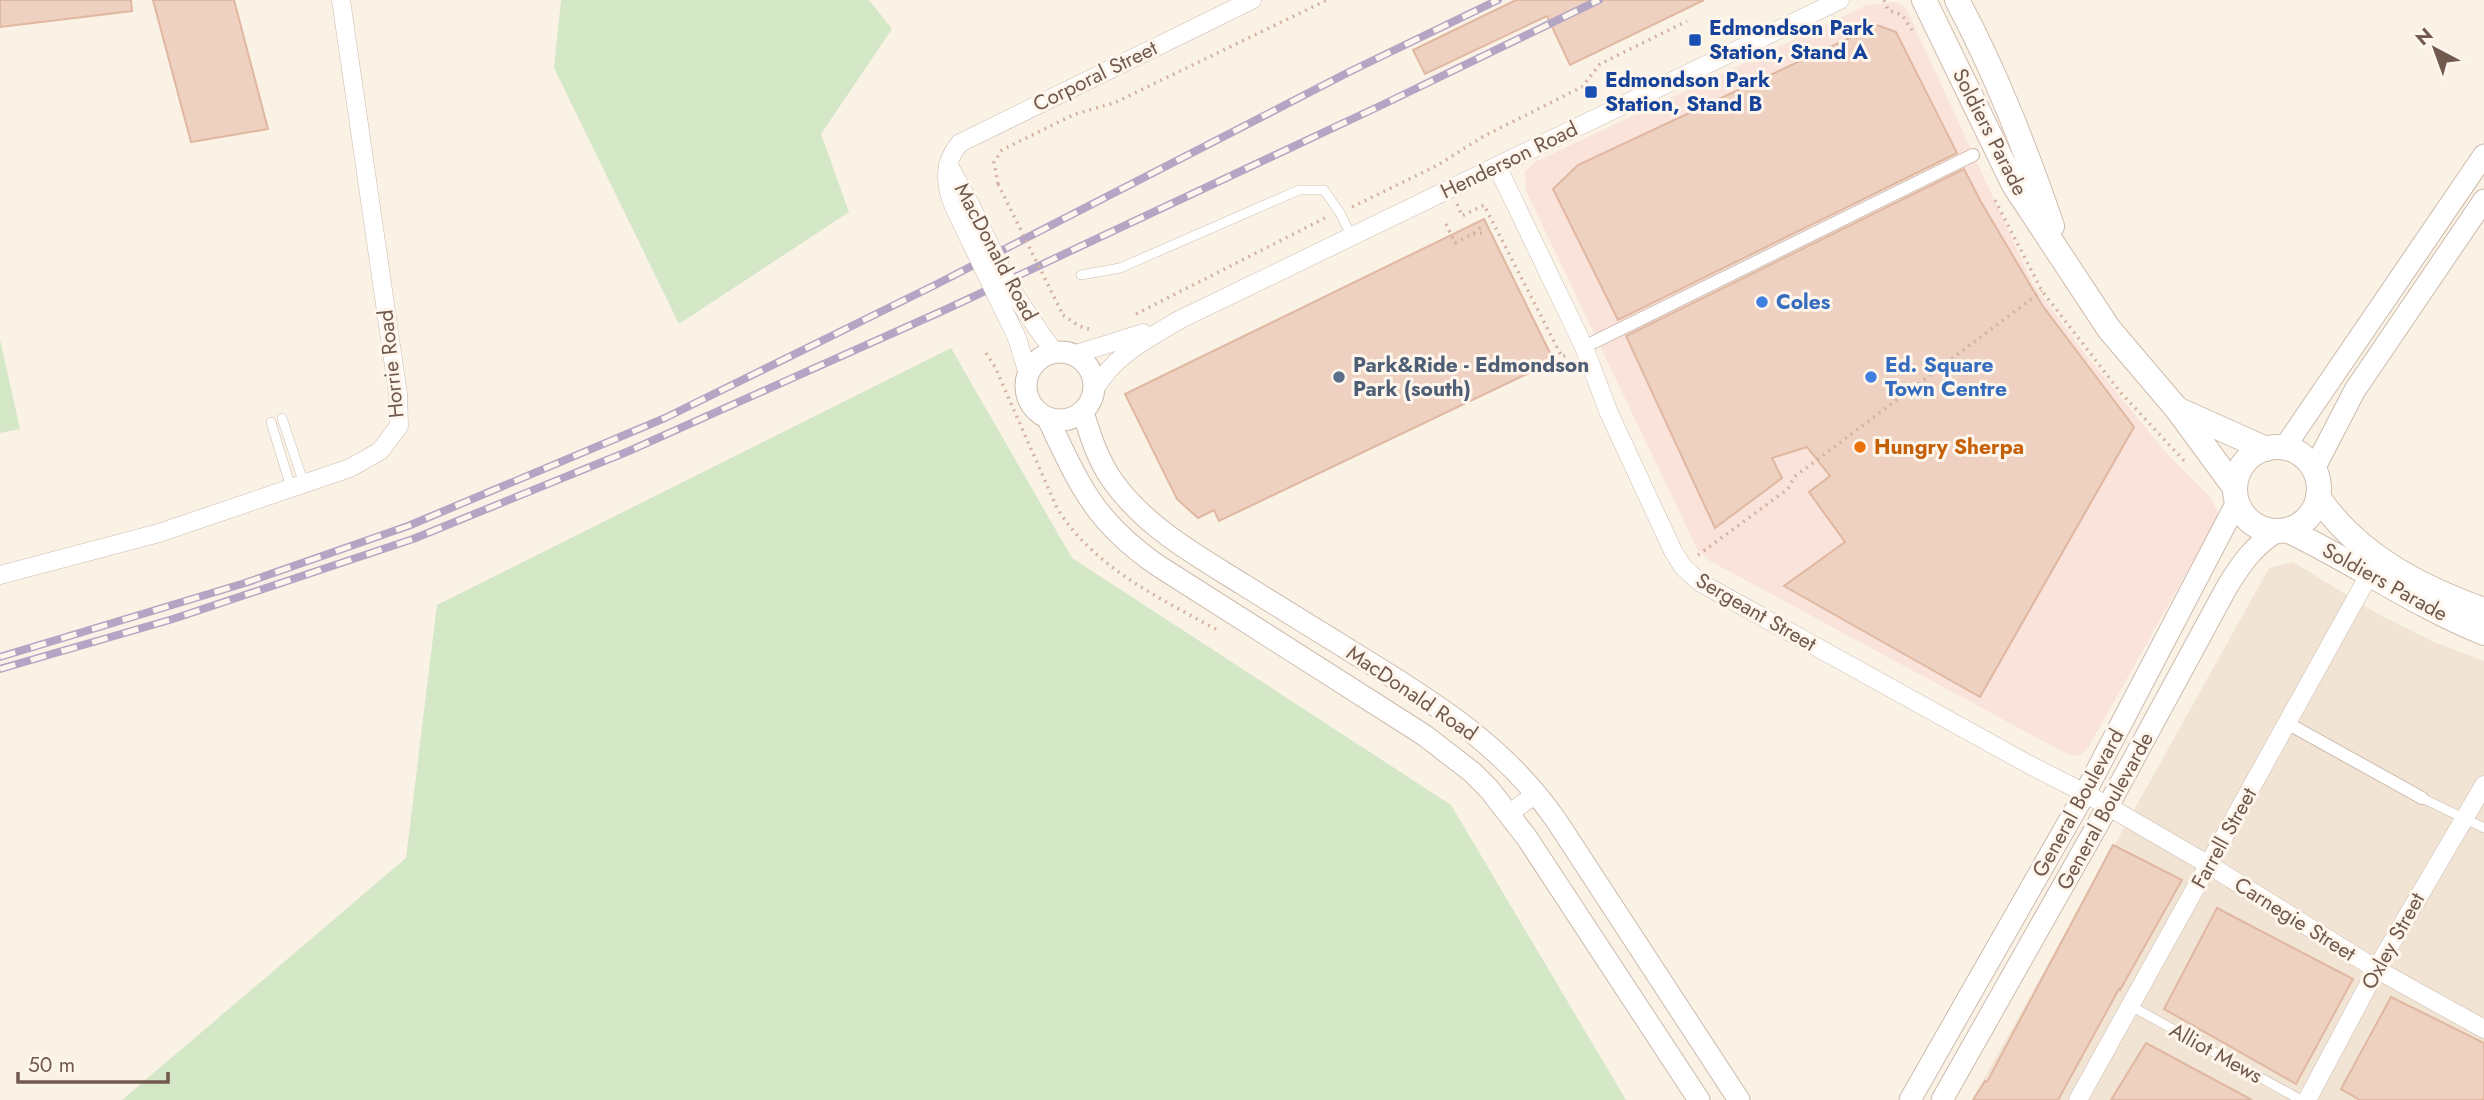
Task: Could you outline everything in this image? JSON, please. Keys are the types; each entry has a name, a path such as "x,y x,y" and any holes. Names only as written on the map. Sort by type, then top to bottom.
{"main road":[{"name":"Soldiers Parade","path":"1924,0 2014,185 2109,329 2177,409 2236,495"},
{"name":"Soldiers Parade","path":"1957,0 1982,46 2020,133 2064,260"},
{"name":"Soldiers Parade","path":"2177,409 2275,449"},
{"path":"2275,449 2294,451 2305,458 2314,469 2318,483 2318,497 2308,518 2298,526 2282,531 2264,530 2252,524 2242,514 2236,495 2237,475 2244,464 2253,454 2275,449"},
{"name":"Soldiers Parade","path":"2318,497 2333,519 2377,558 2411,578 2484,610"},
{"name":"Soldiers Parade","path":"2282,531 2418,603 2484,633"},
{"path":"2454,598 2469,614 2484,618"}],"street":[{"name":"Horrie Road","path":"0,575 159,533 350,468 380,451 399,426 398,394 341,0"},
{"name":"Corporal Street","path":"948,164 960,143 978,133 1252,0"},
{"name":"Henderson Road","path":"1094,390 1120,356 1179,320 1840,0"},
{"path":"1584,346 1973,155"},
{"path":"2275,449 2484,155"},
{"name":"MacDonald Road","path":"948,164 961,203 1017,338 1028,373"},
{"name":"Sergeant Street","path":"1497,166 1584,346 1609,414 1683,567 1701,583 2085,793 2107,808"},
{"path":"2314,469 2356,390 2484,200"},
{"name":"MacDonald Road","path":"961,203 1037,328 1064,354"},
{"name":"Henderson Road","path":"1064,354 1179,320"},
{"path":"1064,354 1088,366 1093,378 1092,400 1083,412 1067,420 1048,419 1035,410 1027,397 1028,373 1042,358 1064,354"},
{"name":"MacDonald Road","path":"1083,412 1096,449 1111,479 1151,523 1228,575 1453,716 1507,761 1537,793 1739,1100"},
{"name":"MacDonald Road","path":"1048,419 1087,497 1118,535 1157,565 1424,734 1472,772 1510,813 1699,1100"},
{"name":"General Boulevard","path":"1910,1100 2085,793 2236,495"},
{"name":"General Boulevarde","path":"1942,1100 2107,808 2227,587 2260,541 2282,531"},
{"name":"Farrell Street","path":"2078,1100 2369,575"},
{"path":"2287,723 2422,798"},
{"name":"Oxley Street","path":"2307,1100 2376,969 2484,785"},
{"path":"1510,813 1537,793"},
{"path":"2005,934 2038,897 2079,825 2094,811 2107,808"},
{"name":"Carnegie Street","path":"2107,808 2209,865 2376,969 2484,1029"}],"lane":[{"path":"1081,275 1120,268 1299,190 1324,190 1352,237"},
{"path":"282,418 298,486"},
{"path":"271,422 298,486"},
{"path":"2422,798 2484,828"},
{"name":"Alliot Mews","path":"2131,1006 2301,1100"}],"path":[{"path":"1098,329 1079,326 1063,316 998,184 994,162 1002,150 1075,114 1114,103 1327,0"},
{"path":"1884,0 1888,10"},
{"path":"1128,318 1315,221 1340,213 1438,165 1484,136 1582,87 1600,64 1687,21"},
{"path":"1484,205 1562,357 1584,346"},
{"path":"1446,224 1455,243 1481,227"},
{"path":"1473,234 1485,233"},
{"path":"1683,567 1788,489 1794,477 2042,291"},
{"path":"986,353 995,367 1067,524 1110,566 1136,584 1220,631"}],"shaded area":[{"name":"Ed. Square Town Centre","path":"1896,2 1906,8 2033,284 2083,351 2169,456 2211,498 2219,515 2088,748 2079,756 2067,754 1710,561 1697,549 1526,191 1525,171 1537,161 1867,5"},
{"path":"2293,562 2380,615 2434,642 2484,661 2484,1100 1972,1100 2269,568"}],"green space":[{"path":"561,0 869,0 892,29 821,134 849,212 679,324 554,68"},
{"path":"0,340 20,429 0,433"},
{"path":"951,348 1072,558 1451,805 1626,1100 122,1100 406,858 437,605"}],"building":[{"path":"0,0 131,0 132,11 0,27"},
{"path":"153,0 234,0 268,129 191,142"},
{"path":"1516,0 1704,0 1570,65 1547,16 1425,74 1413,50"},
{"path":"1877,25 1896,32 1957,153 1618,320 1553,189 1578,165"},
{"name":"Ed. Square Town Centre","path":"1964,169 2042,305 2134,427 1980,697 1784,586 1845,542 1809,492 1830,476 1807,447 1772,458 1782,478 1715,528 1626,336"},
{"name":"Park&Ride - Edmondson Park (south)","path":"1484,219 1554,361 1219,521 1214,510 1198,518 1177,499 1125,394"},
{"path":"2113,845 2182,880 2058,1100 1973,1100 1985,1081 1987,1082"},
{"path":"2217,908 2353,979 2296,1084 2164,1009"},
{"path":"2391,997 2484,1043 2484,1100 2360,1100 2341,1089"},
{"path":"2146,1043 2252,1100 2111,1100"}],"railway":[{"path":"0,657 245,583 408,526 665,418 937,284 1351,71 1498,0"},
{"path":"0,669 173,619 413,539 629,451 949,308 1599,0"}],"place":[{"name":"Edmondson Park Station, Stand A","path":"1695,40"},
{"name":"Edmondson Park Station, Stand B","path":"1591,92"},
{"name":"Coles","path":"1762,302"},
{"name":"Park&Ride - Edmondson Park (south)","path":"1339,377"},
{"name":"Ed. Square Town Centre","path":"1871,377"},
{"name":"Hungry Sherpa","path":"1860,447"}]}
